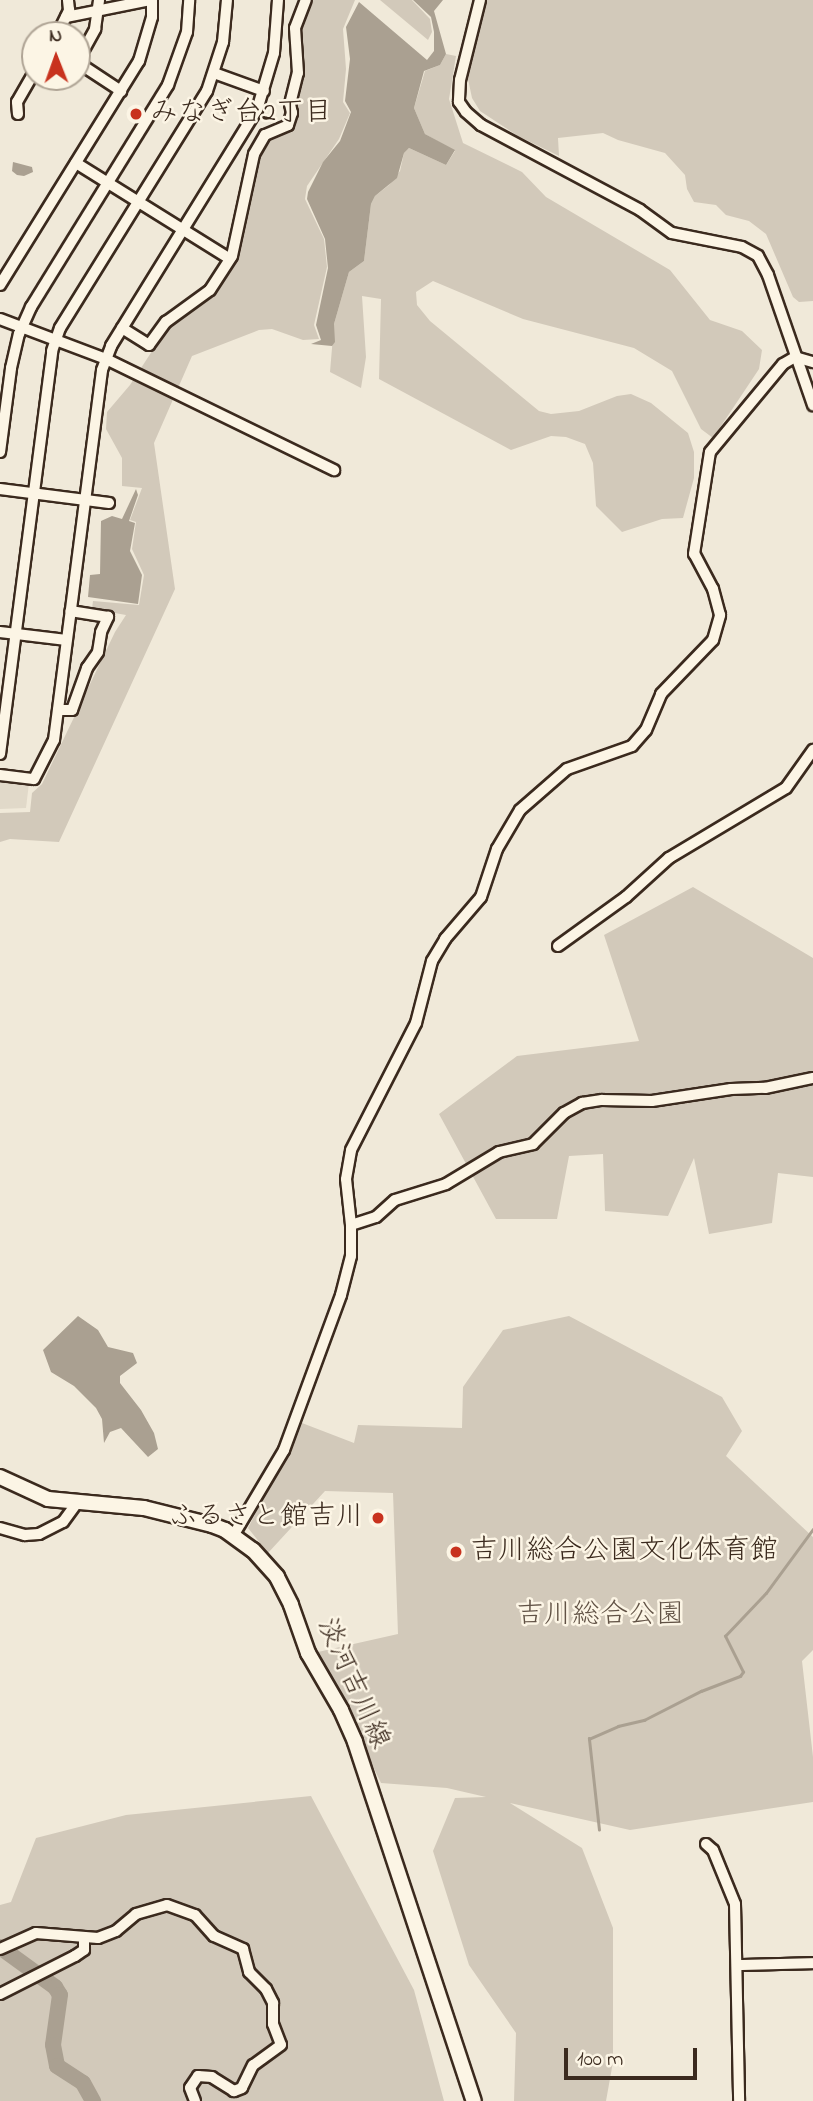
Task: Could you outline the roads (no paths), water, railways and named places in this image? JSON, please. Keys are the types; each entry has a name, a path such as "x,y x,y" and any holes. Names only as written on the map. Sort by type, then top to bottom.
{"main road":[{"name":"淡河吉川線","path":"0,1477 24,1490 76,1504 166,1513 212,1525 253,1550 277,1577 291,1605 308,1653 346,1721 474,2101"}],"street":[{"path":"64,21 68,0"},
{"path":"0,285 121,91 146,42 152,0 99,6 66,17"},
{"path":"0,452 10,368 22,327 31,307 168,85 187,32 189,0"},
{"path":"0,754 52,351 57,338 207,91 223,42 227,0"},
{"path":"0,775 34,779 54,740 98,386 106,359 122,328 246,130 264,91 274,53 278,0"},
{"path":"122,328 149,345 166,322 210,290 230,259 254,154 265,135 288,124 292,113 290,104 298,73 295,28 306,0"},
{"path":"480,0 460,80 459,102 466,112 481,125 640,211 672,233 742,247 758,256 768,275 813,405"},
{"path":"91,36 99,6"},
{"path":"91,71 121,91"},
{"path":"214,73 264,91"},
{"path":"18,114 17,102 23,91"},
{"path":"76,163 230,259"},
{"path":"0,319 57,338 106,359 334,470"},
{"path":"233,1536 284,1450 341,1295 351,1256 346,1179 351,1150 416,1023 432,961 445,939 481,897 497,849 520,810 567,769 632,746 646,730 661,694 713,640 720,615 713,589 694,554 710,452 783,364 795,357 813,362"},
{"path":"0,489 109,503"},
{"path":"58,710 72,710 87,668 98,652 101,632 108,617 70,611"},
{"path":"0,632 67,640"},
{"path":"558,946 626,897 669,858 786,788 813,750"},
{"path":"351,1225 376,1217 395,1200 446,1184 499,1152 533,1144 564,1113 582,1103 602,1100 652,1101 731,1088 765,1088 813,1078"},
{"path":"0,1528 25,1535 39,1534 63,1522 76,1504"},
{"path":"706,1844 713,1850 735,1904 739,2101"},
{"path":"0,1949 37,1933 98,1938 116,1931 136,1914 167,1905 195,1915 214,1936 243,1949 249,1972 266,1989 272,2003 273,2024 281,2045 253,2065 242,2088 234,2091 212,2077 198,2076 190,2088 195,2101"},
{"path":"0,1994 84,1950 84,1937"},
{"path":"737,1965 813,1964"}],"waterway":[{"path":"599,1830 589,1739 618,1726 644,1720 701,1691 740,1676 743,1672 725,1636 766,1593 813,1529"},
{"path":"0,1947 55,1987 60,1995 53,2045 57,2066 83,2083 93,2101"}],"place":[{"name":"みなぎ台2丁目","path":"136,114"},
{"name":"ふるさと館吉川","path":"378,1518"},
{"name":"吉川総合公園文化体育館","path":"456,1552"}],"park label":[{"name":"吉川総合公園","path":"600,1616"}]}
